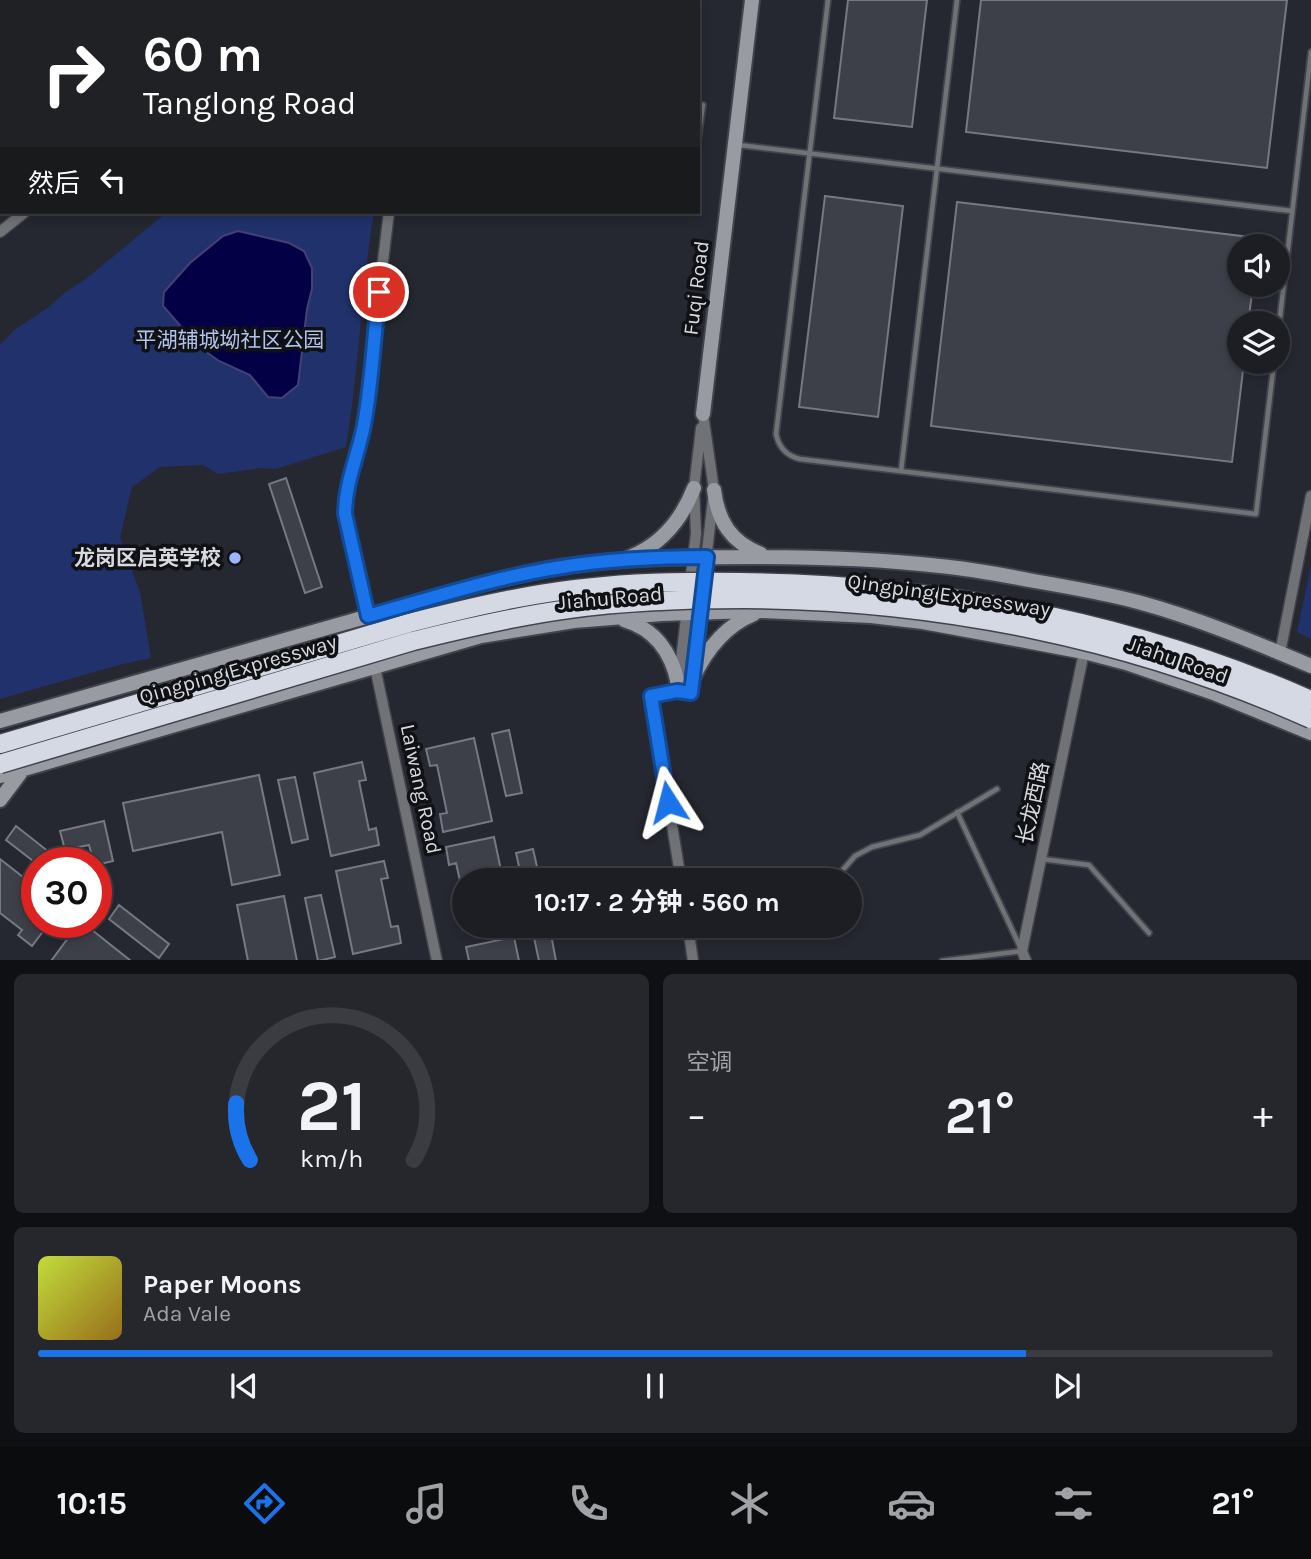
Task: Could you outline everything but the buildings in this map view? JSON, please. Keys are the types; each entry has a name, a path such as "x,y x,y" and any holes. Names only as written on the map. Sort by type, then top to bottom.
{"highway":[{"name":"Qingping Expressway","path":"0,744 409,623 466,609 575,589 667,582 831,584 961,599 1065,619 1143,638 1231,668 1311,700"},
{"name":"Qingping Expressway","path":"0,764 467,627 571,609 666,600 831,601 908,608 979,619 1123,650 1225,684 1311,719"}],"main road":[{"name":"Fuqi Road","path":"703,414 752,0"},
{"path":"620,561 647,548 667,532 683,512 694,488"},
{"path":"715,490 719,515 732,534 750,550 773,557"},
{"name":"Jiahu Road","path":"0,721 519,575 560,567 620,561 700,557 846,558 912,563 1053,584 1108,595 1170,612 1311,666"},
{"name":"Jiahu Road","path":"0,776 481,636 574,621 693,613 763,611 871,616 923,622 1084,652 1126,663 1216,694 1311,733"},
{"path":"685,687 722,635 740,621 763,611"},
{"path":"616,617 639,626 658,640 672,659 685,687"},
{"path":"0,800 24,768"}],"street":[{"path":"0,232 22,214"},
{"path":"368,616 345,514 345,500 350,474 360,449 369,393 389,214"},
{"path":"700,557 694,488 703,414"},
{"path":"679,868 651,696 685,687 700,557 715,490 703,414"},
{"path":"1280,653 1311,496"},
{"name":"长龙西路","path":"1024,956 1041,859 1084,652"},
{"name":"Laiwang Road","path":"375,667 437,960"},
{"path":"690,938 693,960"}],"lane":[{"path":"828,0 776,434 784,451 794,458 1256,514 1273,374"},
{"path":"901,471 957,0"},
{"path":"1281,311 1311,52"},
{"path":"700,125 703,105"},
{"path":"735,145 1292,211"},
{"path":"844,868 855,856 872,847 920,835 997,789"},
{"path":"957,813 1024,956 958,960"},
{"path":"1041,859 1089,866 1149,933"}],"green space":[{"name":"平湖辅城坳社区公园","path":"165,214 374,214 346,447 276,469 261,468 218,474 203,465 160,467 132,487 120,538 140,592 151,658 0,699 0,345 14,330 87,278"},
{"path":"1311,566 1311,639 1297,632"}],"shaded area":[{"path":"238,231 289,243 304,251 312,268 312,289 298,385 282,398 268,397 250,375 219,361 198,346 163,306 164,292 190,263 223,236"}],"place":[{"name":"龙岗区启英学校","path":"235,558"}],"route":[{"path":"379,292 367,408 360,449 350,474 345,500 345,514 368,616 478,585 560,567 597,562 707,557 691,693 677,691 651,696 668,802"}]}
